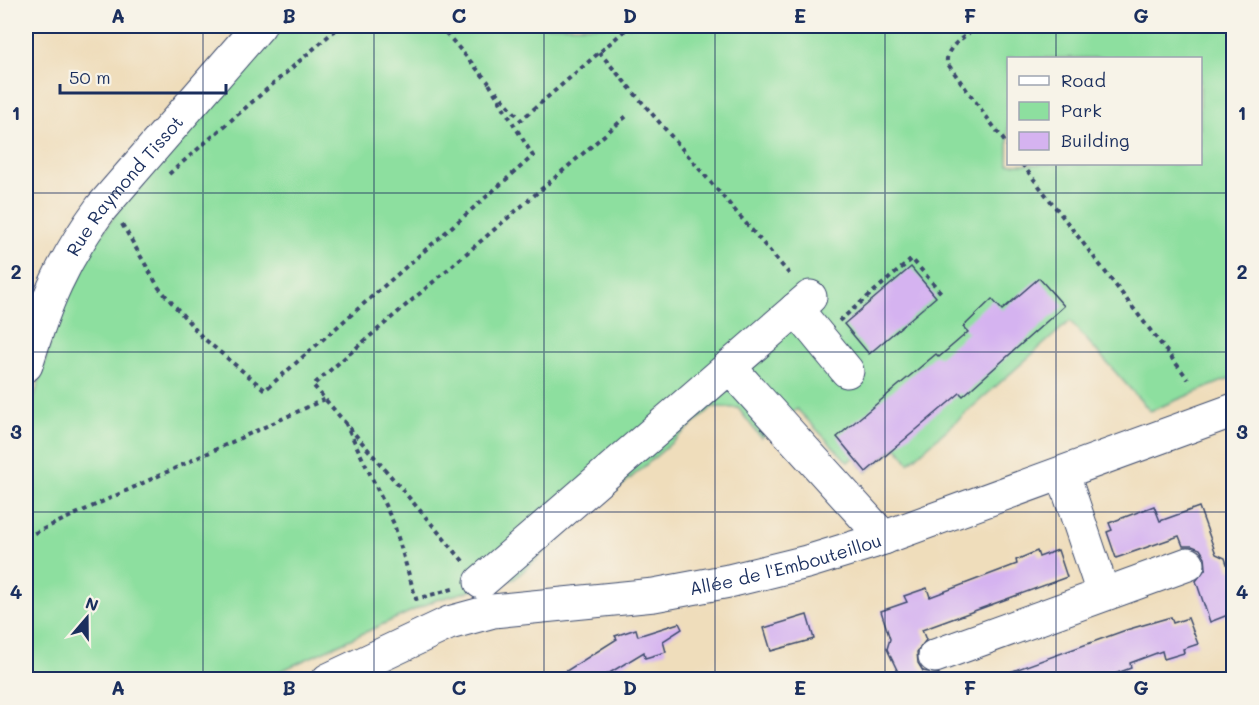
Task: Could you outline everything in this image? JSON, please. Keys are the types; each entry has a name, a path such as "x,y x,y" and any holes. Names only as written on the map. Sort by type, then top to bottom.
{"street":[{"name":"Rue Raymond Tissot","path":"26,365 55,279 78,239 101,208 259,26"},
{"path":"481,582 803,303 848,371"},
{"path":"729,367 884,538"},
{"name":"Allée de l'Embouteillou","path":"328,680 449,623 493,611 654,595 729,581 807,562 884,538 1233,410"},
{"path":"1063,474 1103,593"},
{"path":"935,656 1188,564"}],"path":[{"path":"163,180 340,26"},
{"path":"437,26 521,120 630,26"},
{"path":"979,26 952,48 946,57 947,63 1007,145"},
{"path":"599,52 803,303 834,325 912,259 943,296"},
{"path":"118,218 159,288 202,337 265,390 534,156 488,82"},
{"path":"345,422 394,524 416,599 481,582 345,422 313,385 629,114"},
{"path":"1023,165 1188,379"},
{"path":"26,537 325,399"}],"green space":[{"path":"279,26 1233,26 1233,377 1150,411 1070,321 909,463 897,447 866,472 854,457 848,462 797,409 761,438 738,408 713,407 514,579 436,600 263,679 26,680 26,426 68,282 117,212"}],"building":[{"path":"911,267 936,297 869,354 844,324"},
{"path":"1039,278 1064,306 963,396 960,393 866,472 837,437 936,354 939,357 968,332 963,327 992,299 1002,310"},
{"path":"1154,506 1160,521 1199,507 1216,554 1225,558 1229,570 1233,569 1233,613 1210,622 1196,581 1206,568 1205,557 1200,549 1183,546 1179,536 1116,558 1107,532 1112,530 1109,523"},
{"path":"1058,550 1067,577 922,630 926,640 917,652 918,663 923,671 939,674 941,680 907,680 904,672 899,674 887,649 890,639 881,611 907,602 904,596 927,588 930,597 1017,564 1016,560 1037,551 1039,557"},
{"path":"807,615 814,639 771,651 764,628"},
{"path":"1171,617 1173,623 1188,618 1198,644 1183,649 1184,653 1164,659 1162,651 1130,663 1131,668 1112,675 1114,680 996,680 996,677 1126,630"},
{"path":"679,623 682,629 663,641 666,652 645,658 644,652 598,680 552,680 617,639 615,636 636,629 638,636"}]}
